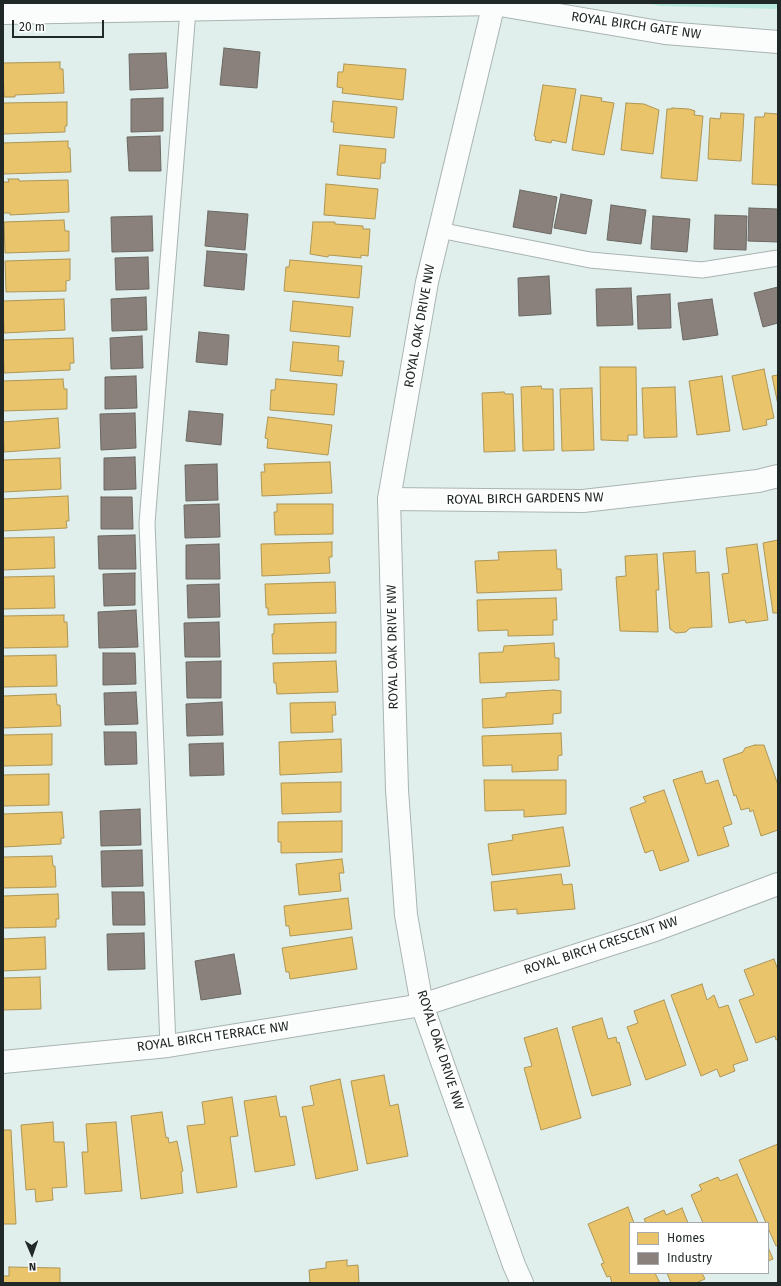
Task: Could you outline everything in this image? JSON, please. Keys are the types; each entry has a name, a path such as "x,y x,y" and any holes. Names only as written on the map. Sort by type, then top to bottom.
{"street":[{"name":"ROYAL BIRCH GATE NW","path":"3,14 494,4 665,33 778,42"},
{"name":"ROYAL OAK DRIVE NW","path":"494,4 427,282 389,499 397,790 406,915 422,1005 514,1265 522,1283"},
{"name":"ROYAL BIRCH GARDENS NW","path":"389,499 583,501 758,481 778,476"},
{"name":"ROYAL BIRCH CRESCENT NW","path":"422,1005 655,930 778,884"},
{"name":"ROYAL BIRCH TERRACE NW","path":"3,1062 168,1046 422,1005"}],"lane":[{"path":"168,1046 147,522 188,10"},
{"path":"439,230 590,260 702,270 778,258"}],"green space":[{"path":"647,3 778,3 778,9 660,6"}],"building: Homes":[{"path":"60,62 60,69 63,69 64,93 15,95 15,97 4,97 3,63"},
{"path":"344,64 406,69 403,100 342,93 343,88 337,87 338,72 343,72"},
{"path":"543,85 576,89 566,143 552,140 551,143 535,140 536,137 534,136"},
{"path":"581,95 602,98 601,101 614,103 604,155 572,150"},
{"path":"333,101 397,107 394,138 333,132 334,122 331,122"},
{"path":"67,102 67,126 65,126 65,132 3,134 3,103"},
{"path":"626,103 644,104 659,110 653,154 621,150"},
{"path":"667,109 689,109 695,111 694,115 703,116 697,181 661,178"},
{"path":"721,113 744,114 741,161 708,159 710,118 720,119"},
{"path":"765,113 778,114 778,185 752,184 755,117 764,117"},
{"path":"68,141 68,148 70,148 71,172 3,174 3,143"},
{"path":"340,145 386,149 385,163 381,163 380,179 337,175"},
{"path":"8,179 19,179 19,181 68,180 69,212 10,215 10,213 3,213 3,182 9,182"},
{"path":"326,184 378,189 375,219 324,215"},
{"path":"64,220 65,231 69,231 69,251 5,253 4,222"},
{"path":"313,222 335,222 335,224 363,226 363,229 370,229 368,256 361,255 361,258 329,255 328,257 310,254"},
{"path":"70,259 70,280 66,281 66,291 6,292 5,261"},
{"path":"290,260 362,266 359,298 284,291 286,267 289,267"},
{"path":"64,299 65,330 4,333 3,301"},
{"path":"293,301 353,307 350,337 290,331"},
{"path":"73,338 74,363 70,363 70,370 4,373 3,340"},
{"path":"293,342 339,346 338,361 344,361 342,376 290,371"},
{"path":"600,367 636,367 637,435 628,435 628,441 601,440"},
{"path":"764,369 774,418 766,420 767,425 743,430 732,376"},
{"path":"778,375 778,405 772,376"},
{"path":"722,376 730,431 697,435 689,381"},
{"path":"63,379 64,389 67,389 67,409 3,411 3,381"},
{"path":"276,379 337,384 334,415 270,410 271,390 275,390"},
{"path":"541,386 542,389 553,389 554,450 523,451 521,387"},
{"path":"675,387 677,437 644,438 642,388"},
{"path":"592,388 594,450 562,451 560,389"},
{"path":"504,392 505,394 513,394 515,451 484,452 482,393"},
{"path":"268,417 332,425 328,455 267,448 268,439 265,438"},
{"path":"58,418 60,448 4,452 3,422"},
{"path":"60,458 61,489 3,492 3,460"},
{"path":"330,462 332,493 262,496 261,472 265,472 264,464"},
{"path":"68,496 69,521 66,521 67,528 3,531 3,499"},
{"path":"277,504 333,504 333,534 275,535 274,512 277,512"},
{"path":"54,537 55,568 3,570 3,538"},
{"path":"778,540 778,613 773,613 763,543"},
{"path":"332,542 332,557 329,557 330,573 262,576 261,544"},
{"path":"757,544 768,620 746,623 745,620 729,623 722,574 729,573 726,548"},
{"path":"556,550 557,569 561,569 562,590 477,593 475,561 499,560 498,552"},
{"path":"695,551 696,573 709,572 712,627 690,628 686,632 676,633 670,629 663,553"},
{"path":"657,554 659,590 656,590 658,632 620,631 616,577 626,576 625,556"},
{"path":"54,576 55,608 3,609 3,577"},
{"path":"335,582 336,613 268,615 268,608 266,608 265,584"},
{"path":"556,598 557,620 553,620 553,635 508,636 508,630 478,631 477,600"},
{"path":"64,615 64,622 67,622 68,647 3,648 3,616"},
{"path":"336,622 336,653 273,654 272,634 274,634 274,624"},
{"path":"554,643 555,658 559,658 559,680 480,683 479,653 503,652 504,646"},
{"path":"56,655 57,686 3,687 3,656"},
{"path":"336,661 338,692 277,694 276,683 274,683 273,663"},
{"path":"554,690 561,691 561,713 553,714 553,724 483,728 482,699 506,697 506,693"},
{"path":"56,694 57,705 60,705 61,726 3,728 3,696"},
{"path":"335,702 336,715 332,715 333,732 291,733 290,703"},
{"path":"561,733 562,755 558,756 558,770 512,772 512,765 483,766 482,736"},
{"path":"52,734 52,765 3,766 3,735"},
{"path":"341,739 342,772 280,775 279,742"},
{"path":"755,745 764,745 778,785 778,830 761,836 753,810 750,812 749,808 741,810 736,795 734,796 723,759 743,752 745,748"},
{"path":"702,771 706,784 718,780 732,824 723,827 729,846 698,856 673,780"},
{"path":"49,774 49,805 3,806 3,775"},
{"path":"484,780 566,780 566,814 524,817 524,810 485,811"},
{"path":"341,782 341,812 282,814 281,783"},
{"path":"664,790 689,861 660,871 653,850 645,853 630,808 646,802 643,797"},
{"path":"62,812 64,838 61,838 61,844 3,847 3,814"},
{"path":"342,821 342,852 281,853 281,842 278,842 278,822"},
{"path":"563,827 570,866 492,875 488,844 513,840 512,835"},
{"path":"52,856 53,866 55,866 56,887 3,888 3,857"},
{"path":"342,859 344,873 339,873 341,891 299,895 296,864"},
{"path":"561,874 563,885 572,884 575,909 517,914 517,909 494,911 491,882"},
{"path":"58,894 59,919 56,919 56,927 3,928 3,896"},
{"path":"348,898 352,929 290,936 289,926 286,926 284,906"},
{"path":"45,937 46,969 3,971 3,939"},
{"path":"352,937 357,969 290,979 289,972 286,972 282,948"},
{"path":"774,959 778,970 778,1039 776,1040 775,1036 756,1043 739,1000 754,995 744,970"},
{"path":"40,977 41,1009 3,1010 3,978"},
{"path":"702,984 707,1000 714,995 719,1008 728,1005 748,1060 733,1065 735,1071 720,1077 717,1069 701,1076 671,995"},
{"path":"664,1000 686,1065 646,1080 627,1027 638,1023 634,1011"},
{"path":"602,1018 608,1039 616,1037 617,1043 619,1042 631,1085 592,1096 572,1027"},
{"path":"557,1028 581,1118 541,1130 524,1068 532,1066 524,1038"},
{"path":"384,1075 390,1106 398,1104 408,1156 367,1164 351,1081"},
{"path":"340,1079 358,1170 316,1179 302,1107 314,1105 310,1086"},
{"path":"276,1096 280,1117 286,1116 295,1165 255,1172 244,1101"},
{"path":"232,1097 238,1136 230,1137 237,1187 197,1193 187,1126 205,1124 202,1102"},
{"path":"162,1112 166,1138 168,1137 169,1143 177,1141 183,1171 181,1172 183,1193 141,1199 131,1116"},
{"path":"53,1122 54,1142 64,1142 67,1187 52,1188 53,1200 36,1202 35,1189 26,1190 21,1125"},
{"path":"116,1122 122,1191 85,1194 82,1152 88,1152 86,1124"},
{"path":"3,1130 11,1130 16,1224 3,1224"},
{"path":"778,1144 778,1245 776,1246 769,1230 769,1222 766,1222 739,1160"},
{"path":"737,1174 758,1222 703,1222 691,1195 702,1190 699,1185 718,1177 720,1181"},
{"path":"628,1207 634,1222 629,1222 629,1274 656,1274 660,1283 612,1283 610,1276 607,1277 601,1264 604,1263 588,1224"},
{"path":"682,1208 688,1222 646,1222 644,1219 664,1210 666,1215"},
{"path":"769,1249 773,1259 769,1261"},
{"path":"347,1260 347,1266 358,1265 359,1283 310,1283 309,1270 326,1268 326,1262"},
{"path":"9,1267 60,1268 60,1283 3,1283 3,1276 9,1276"},
{"path":"667,1274 702,1274 705,1279 696,1283 671,1283"}],"building: Industry":[{"path":"224,48 260,52 257,88 220,85"},
{"path":"166,53 168,88 130,90 129,54"},
{"path":"163,98 163,131 131,132 131,99"},
{"path":"160,136 161,171 129,171 127,137"},
{"path":"520,190 557,197 551,234 513,227"},
{"path":"561,194 592,200 586,234 554,228"},
{"path":"611,205 646,210 641,244 607,240"},
{"path":"749,208 778,209 778,242 748,241"},
{"path":"208,211 248,214 245,250 205,246"},
{"path":"715,215 747,216 746,250 714,249"},
{"path":"152,216 153,251 112,252 111,217"},
{"path":"653,216 690,219 687,252 651,249"},
{"path":"207,251 247,254 244,290 204,286"},
{"path":"148,257 149,289 116,290 115,258"},
{"path":"549,276 551,314 519,316 518,278"},
{"path":"778,287 778,323 763,327 754,293"},
{"path":"631,288 633,325 597,326 596,289"},
{"path":"670,294 671,328 638,329 637,296"},
{"path":"146,297 147,330 112,331 111,299"},
{"path":"712,299 718,335 683,340 678,303"},
{"path":"199,332 229,335 227,365 196,362"},
{"path":"142,336 143,368 111,369 110,338"},
{"path":"136,376 137,408 105,409 105,377"},
{"path":"189,411 223,414 221,445 186,441"},
{"path":"135,413 136,448 101,450 100,414"},
{"path":"135,457 136,489 104,490 104,458"},
{"path":"217,464 218,500 186,501 185,465"},
{"path":"101,497 132,497 133,529 101,529"},
{"path":"219,504 220,537 185,538 184,505"},
{"path":"135,535 136,569 99,569 98,536"},
{"path":"219,544 220,579 186,579 186,545"},
{"path":"135,573 135,605 104,606 103,574"},
{"path":"219,584 220,617 188,618 187,585"},
{"path":"136,610 138,647 99,648 98,612"},
{"path":"219,622 220,657 185,657 184,623"},
{"path":"103,653 135,653 136,684 103,685"},
{"path":"221,661 221,698 187,698 186,662"},
{"path":"136,692 138,724 105,725 104,693"},
{"path":"222,702 223,735 187,736 186,704"},
{"path":"104,732 136,732 137,764 105,765"},
{"path":"223,743 224,775 190,776 189,744"},
{"path":"140,809 141,845 101,846 100,811"},
{"path":"142,850 143,886 102,887 101,851"},
{"path":"112,892 144,892 145,925 113,925"},
{"path":"144,933 145,969 108,970 107,934"},
{"path":"234,954 241,994 201,1000 195,961"}]}
